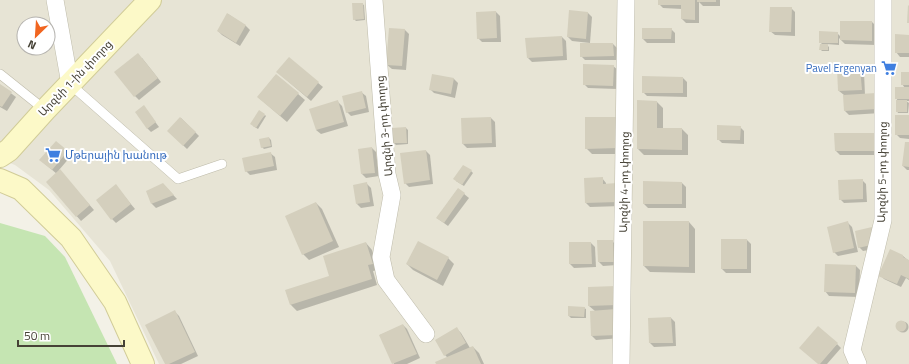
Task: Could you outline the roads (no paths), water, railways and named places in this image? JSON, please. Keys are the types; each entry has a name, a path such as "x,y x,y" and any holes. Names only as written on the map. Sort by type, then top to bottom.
{"main road":[{"name":"Արզնի 1-ին փողոց","path":"0,156 9,150 150,0"},
{"path":"0,180 21,189 71,238 115,302 143,364"}],"street":[{"path":"55,0 70,84"},
{"name":"Արզնի 3-րդ փողոց","path":"374,0 387,174 392,195 381,257 386,280 426,334"},
{"name":"Արզնի 4-րդ փողոց","path":"621,364 626,0"},
{"name":"Արզնի 5-րդ փողոց","path":"858,364 852,350 882,220 883,0"}],"lane":[{"path":"0,74 45,110"},
{"path":"70,84 178,179 222,164"}],"place":[{"name":"Pavel Ergenyan","path":"889,68"},
{"name":"Մթերային խանութ","path":"53,155"}]}
